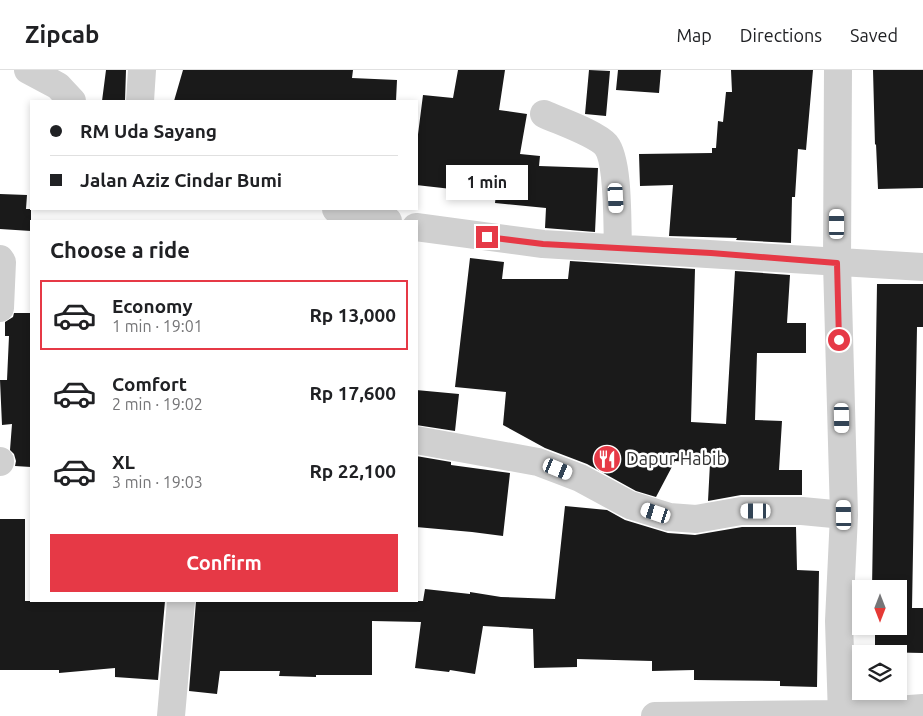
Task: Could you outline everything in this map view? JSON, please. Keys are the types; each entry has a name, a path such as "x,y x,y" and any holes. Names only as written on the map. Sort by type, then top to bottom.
{"street":[{"path":"28,70 58,86 71,100"},
{"path":"140,100 142,70"},
{"path":"838,70 837,263 844,515 839,621 842,715"},
{"path":"544,114 589,134 606,145 614,164 618,248"},
{"path":"340,210 384,220"},
{"path":"418,227 543,244 923,267"},
{"path":"0,259 2,262 0,308"},
{"path":"418,440 538,462 580,478 630,505 669,517 696,519 741,511 802,511 844,515"},
{"path":"171,716 181,602"},
{"path":"655,716 842,715 923,708"}],"building":[{"path":"106,70 126,70 125,100 102,100"},
{"path":"183,70 353,70 352,78 397,80 396,100 174,100"},
{"path":"458,70 505,70 499,110 527,114 520,154 540,156 539,166 598,168 595,232 545,228 546,208 495,203 496,194 418,185 418,134 423,95 453,98"},
{"path":"589,70 610,71 606,116 585,114"},
{"path":"618,70 661,70 659,93 616,90"},
{"path":"731,70 813,70 806,150 798,149 795,197 792,197 791,243 736,240 737,238 669,236 673,185 640,186 639,154 712,153 712,148 716,148 718,121 723,122 726,92 732,92"},
{"path":"873,70 923,70 923,188 878,189"},
{"path":"0,194 27,195 26,209 31,210 30,231 0,229"},
{"path":"470,258 504,262 502,279 568,279 570,261 695,269 691,422 726,424 735,271 790,275 787,323 806,323 806,353 757,353 755,420 782,421 779,470 802,470 802,495 741,495 708,501 710,463 675,461 656,497 636,491 587,464 545,448 503,425 506,392 455,387"},
{"path":"877,284 923,284 923,327 917,327 912,608 923,608 923,653 907,653 907,645 875,645 875,635 908,635 908,580 872,580"},
{"path":"14,313 30,313 30,467 15,466 14,454 10,450 12,424 2,425 0,380 7,380 9,336 5,336 5,322 13,317"},
{"path":"418,390 459,394 455,431 418,425"},
{"path":"418,456 451,462 451,465 510,473 503,536 418,527"},
{"path":"565,506 607,510 625,520 668,533 695,535 742,527 796,527 797,570 819,571 817,687 780,686 780,681 694,680 694,670 652,671 652,661 577,659 577,667 534,668 533,629 483,626 475,674 415,668 421,622 372,621 372,675 316,675 316,677 279,676 280,671 220,671 217,694 189,691 196,602 418,602 423,601 425,589 470,594 470,592 501,597 555,599"},
{"path":"0,519 25,519 25,601 165,602 158,680 115,677 115,668 59,673 59,670 0,670"}],"place":[{"name":"Dapur Habib","path":"607,459"}],"route":[{"path":"487,237 543,244 711,253 837,263 839,340"}]}
